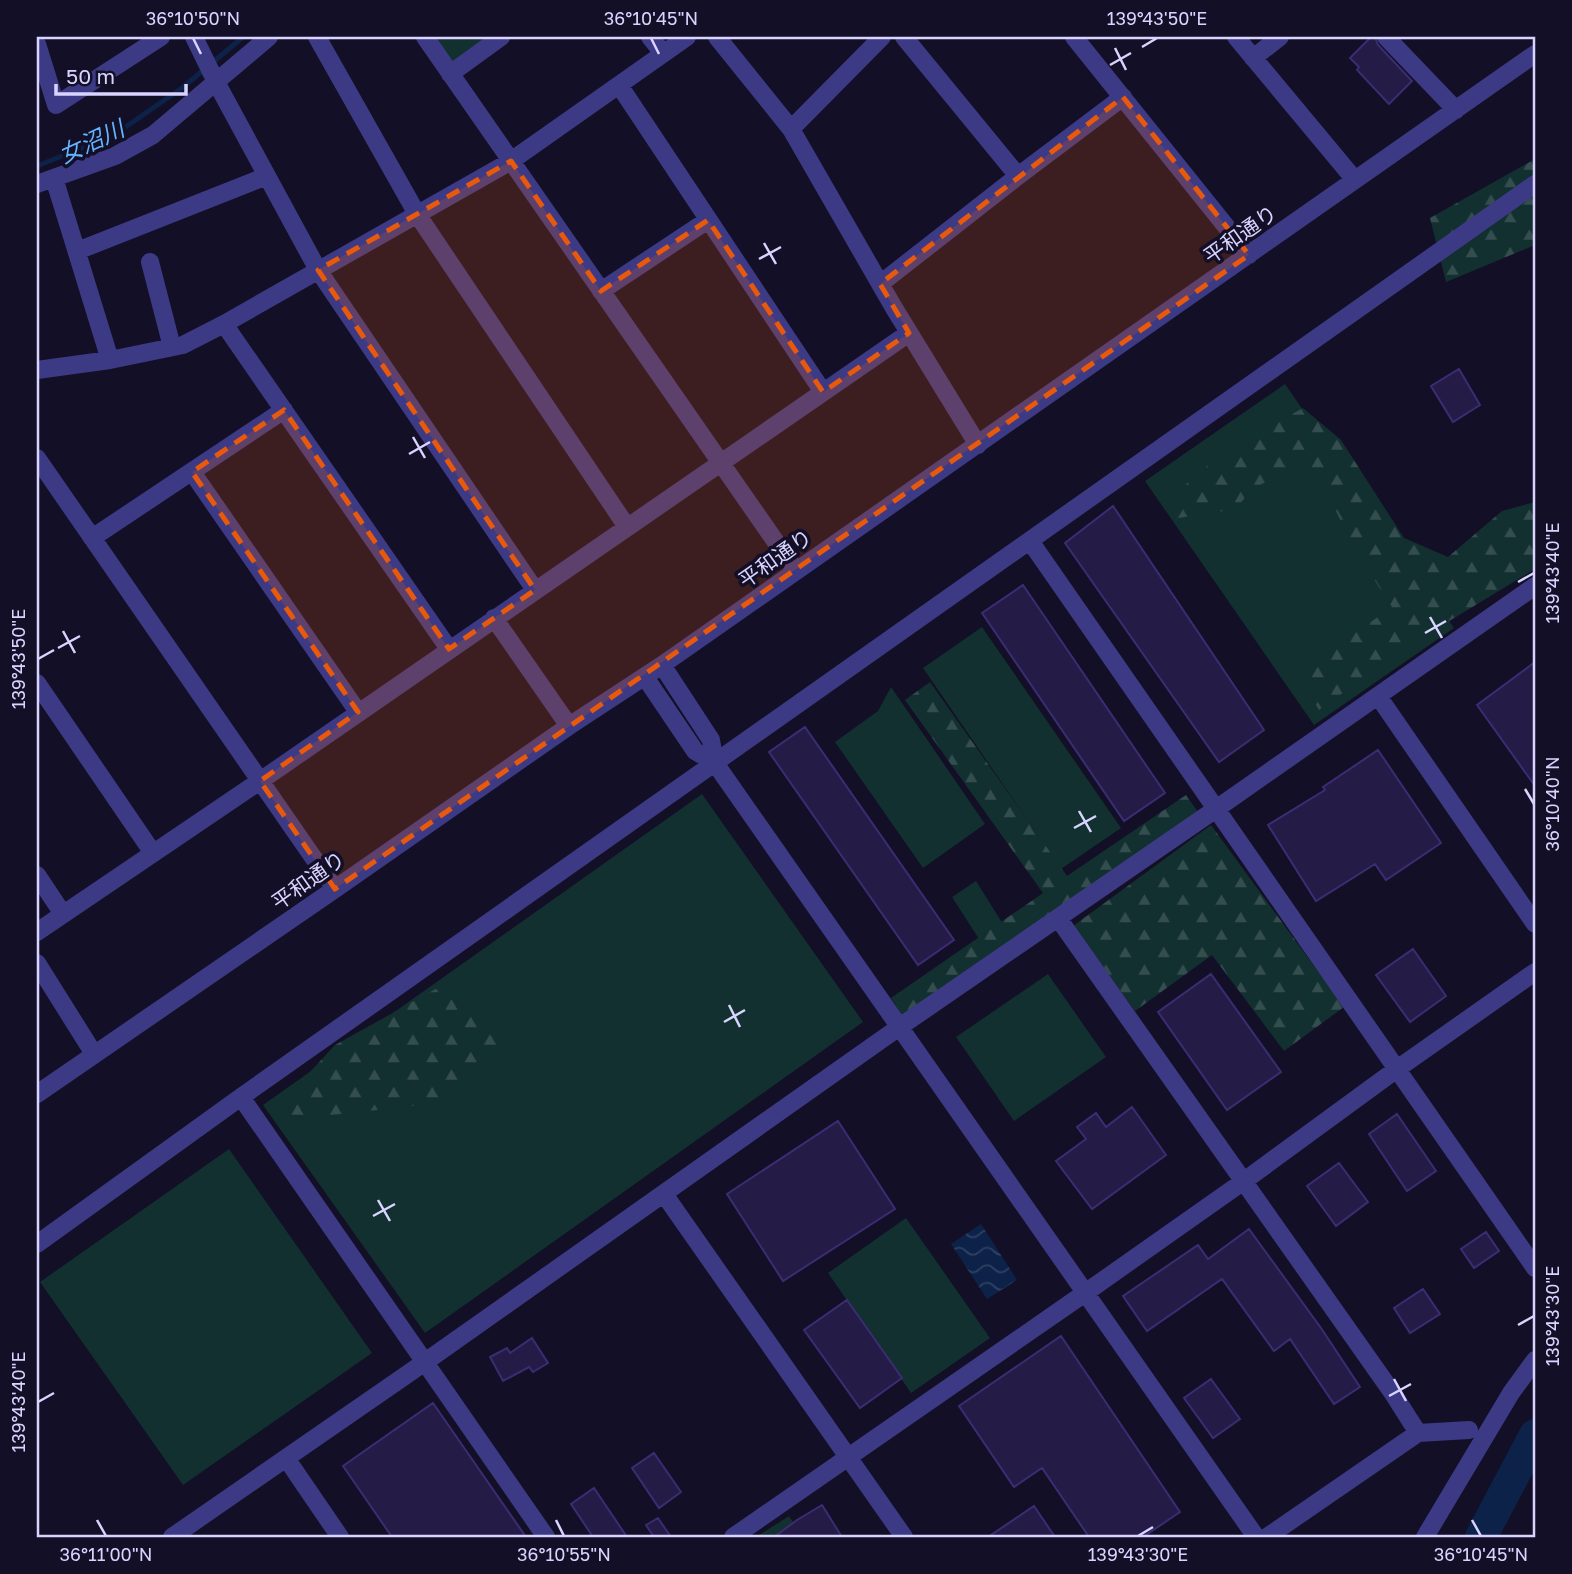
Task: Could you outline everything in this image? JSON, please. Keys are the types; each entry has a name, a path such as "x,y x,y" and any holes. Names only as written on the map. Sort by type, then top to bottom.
{"street":[{"path":"37,44 57,105 161,37"},
{"path":"194,37 318,270 535,590"},
{"path":"37,184 115,156 153,135 269,37"},
{"path":"317,37 417,214 627,527"},
{"path":"425,37 796,571"},
{"path":"450,74 502,37"},
{"path":"650,37 663,54"},
{"path":"37,370 110,360 183,345 224,324 511,161 687,37"},
{"path":"717,37 791,129 880,284 978,445"},
{"path":"791,129 882,37"},
{"path":"904,37 1018,176"},
{"path":"1074,37 1249,255"},
{"path":"1236,37 1354,180"},
{"path":"1253,58 1280,37"},
{"path":"1386,37 1456,110"},
{"name":"平和通り","path":"37,1094 569,726 645,677 1535,54"},
{"path":"618,85 823,392"},
{"path":"880,284 1123,97"},
{"path":"77,251 267,176"},
{"path":"54,178 110,360"},
{"path":"37,1244 241,1097 1535,184"},
{"path":"601,291 708,220"},
{"path":"149,262 172,347"},
{"path":"224,324 449,649"},
{"path":"37,932 909,333"},
{"path":"92,538 284,410"},
{"path":"37,458 335,889"},
{"path":"192,472 358,712"},
{"path":"1030,541 1535,1268"},
{"path":"172,1537 1535,586"},
{"path":"494,618 569,726"},
{"path":"662,665 711,740 715,763"},
{"path":"645,677 695,751 715,763 1256,1537"},
{"path":"37,683 153,853"},
{"path":"1378,696 1535,924"},
{"path":"37,876 63,914"},
{"path":"1058,918 1392,1392 1418,1433"},
{"path":"37,963 94,1054"},
{"path":"733,1537 1086,1293 1535,972"},
{"path":"241,1097 546,1537"},
{"path":"664,1194 904,1537"},
{"path":"1425,1537 1511,1393 1535,1360"},
{"path":"1267,1537 1418,1433 1469,1430"},
{"path":"286,1458 340,1537"}],"highlighted area":[{"path":"1123,97 1249,255 335,889 260,781 358,712 192,472 284,410 449,649 535,590 318,270 511,161 601,291 708,220 823,392 909,333 880,284"}],"green space":[{"path":"425,37 501,37 450,74"},
{"path":"1535,159 1535,245 1446,282 1430,218"},
{"path":"1285,384 1454,628 1314,725 1145,481"},
{"path":"1303,408 1341,440 1404,538 1448,557 1502,511 1535,502 1535,569 1413,643 1319,710 1298,673 1392,607 1354,548 1330,499 1295,466 1251,490 1236,509 1172,519 1170,498 1221,454"},
{"path":"982,627 1121,828 1061,869 923,668"},
{"path":"930,682 1067,876 1186,795 1198,812 902,1015 891,998 1043,893 905,700"},
{"path":"891,687 985,824 923,868 835,742 878,711"},
{"path":"702,794 863,1022 425,1333 263,1105"},
{"path":"1211,825 1344,1007 1284,1051 1212,955 1135,1011 1073,926"},
{"path":"976,881 1003,924 979,939 952,897"},
{"path":"1048,974 1106,1057 1014,1121 956,1037"},
{"path":"450,981 517,1043 440,1103 287,1120 285,1099 335,1045"},
{"path":"229,1149 372,1353 183,1485 40,1282"},
{"path":"906,1218 990,1338 911,1393 828,1273"},
{"path":"789,1516 803,1537 756,1537"}],"water":[{"path":"981,1224 1017,1280 987,1299 951,1244"}],"building":[{"path":"1371,37 1375,37 1378,45 1412,81 1389,104 1357,70 1359,67 1350,58"},
{"path":"1459,369 1480,405 1453,422 1431,386"},
{"path":"1113,506 1264,730 1219,762 1065,543"},
{"path":"1023,585 1165,793 1124,821 982,613"},
{"path":"1535,662 1535,786 1477,705"},
{"path":"805,727 954,940 918,965 769,752"},
{"path":"1378,750 1441,843 1386,880 1375,864 1316,901 1268,825 1325,790 1323,787"},
{"path":"1413,949 1446,996 1410,1022 1376,975"},
{"path":"1211,974 1281,1072 1227,1110 1158,1012"},
{"path":"1132,1107 1166,1155 1092,1209 1056,1161 1086,1139 1077,1127 1096,1113 1106,1127"},
{"path":"1397,1114 1436,1171 1407,1191 1369,1134"},
{"path":"838,1121 895,1209 783,1281 727,1194"},
{"path":"1339,1163 1368,1202 1336,1226 1307,1186"},
{"path":"1249,1229 1360,1387 1334,1404 1290,1339 1274,1351 1222,1279 1147,1331 1123,1296 1198,1245 1208,1259"},
{"path":"1486,1232 1499,1251 1474,1268 1461,1249"},
{"path":"1423,1289 1440,1314 1410,1333 1394,1308"},
{"path":"847,1300 902,1378 860,1408 804,1330"},
{"path":"1061,1336 1180,1512 1143,1537 1089,1537 1042,1468 1014,1487 959,1406"},
{"path":"532,1338 548,1363 533,1372 529,1367 503,1381 490,1357 507,1348 510,1353"},
{"path":"1211,1379 1240,1419 1213,1438 1184,1398"},
{"path":"433,1403 526,1537 392,1537 343,1466"},
{"path":"654,1453 681,1492 659,1508 632,1468"},
{"path":"594,1488 627,1537 593,1537 571,1504"},
{"path":"822,1505 842,1537 774,1537 797,1520"},
{"path":"1034,1506 1055,1537 988,1537"},
{"path":"658,1518 671,1537 654,1537 646,1525"}],"waterway":[{"name":"女沼川","path":"37,166 114,135 182,88 243,37"},
{"path":"1481,1537 1535,1435"}]}
